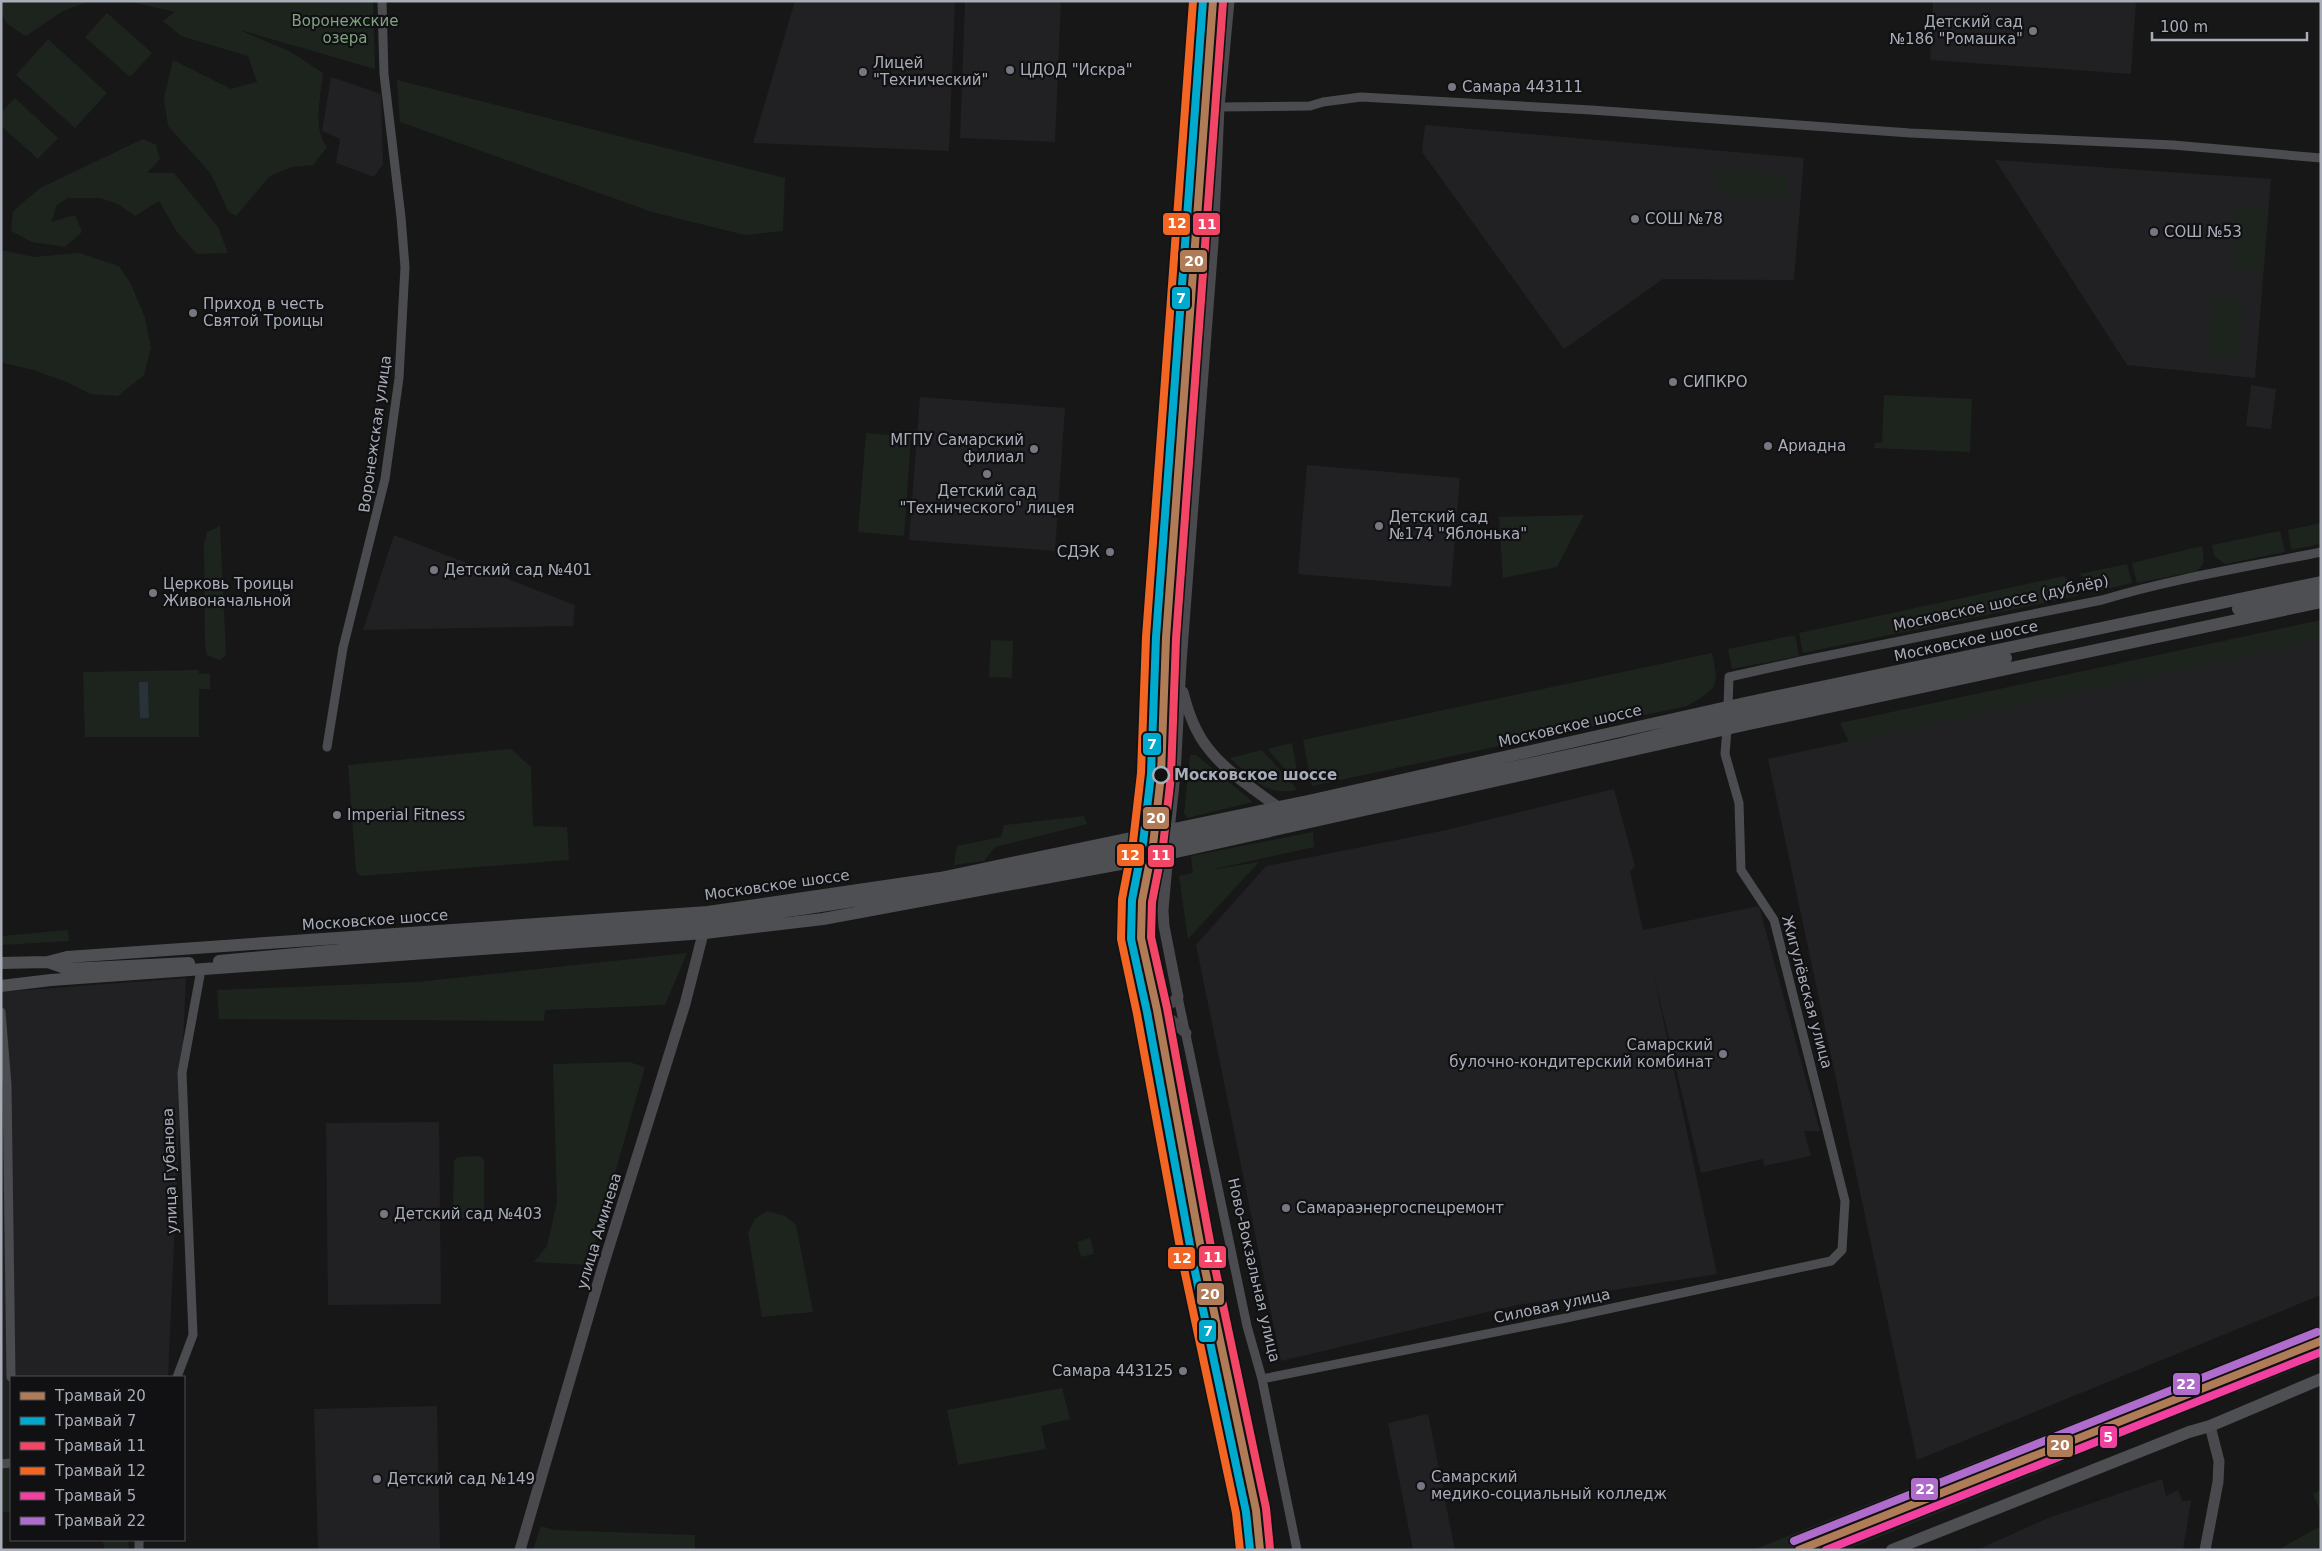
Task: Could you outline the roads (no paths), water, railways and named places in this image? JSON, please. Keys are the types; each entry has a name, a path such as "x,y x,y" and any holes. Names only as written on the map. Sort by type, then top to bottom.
{"main road":[{"path":"1185,1032 1169,1018 1138,999 1125,906 1144,756 1197,1"},
{"name":"Ново-Вокзальная улица","path":"1178,997 1164,926 1164,910 1213,242 1219,107 1229,1"},
{"name":"Московское шоссе","path":"1,986 439,941 705,927 942,886 1133,850 1728,718 2321,582"},
{"name":"Московское шоссе","path":"1169,842 1621,744 1728,718 2321,591"},
{"name":"Московское шоссе","path":"1169,842 1278,807 2321,602"},
{"path":"1180,685 1196,730 1208,750 1227,768 1288,815"},
{"name":"Московское шоссе","path":"1,963 48,962 67,957 708,912 1133,850"},
{"name":"улица Аминева","path":"520,1550 604,1266 677,1033 705,927"},
{"name":"Московское шоссе","path":"48,962 68,969 202,966"},
{"name":"Московское шоссе","path":"51,980 68,969"},
{"path":"1151,1007 1167,1006 1178,997"},
{"path":"1892,1550 2180,1436 2210,1426 2321,1379"},
{"path":"2205,1550 2218,1482 2219,1461 2210,1426"}],"street":[{"name":"Воронежская улица","path":"327,747 343,648 385,479 399,378 405,267 384,74 382,1"},
{"path":"1219,107 1310,106 1323,102 1361,97 1600,111 1910,133 2173,145 2321,158"},
{"name":"Московское шоссе (дублёр)","path":"1728,718 1728,678 1801,660 2102,600 2136,590 2215,572 2321,552"},
{"name":"Жигулёвская улица","path":"1728,718 1725,754 1739,803 1741,870 1774,920 1845,1202 1842,1250"},
{"name":"улица Губанова","path":"178,1376 192,1335 182,1073 202,966"},
{"name":"Ново-Вокзальная улица","path":"1178,997 1247,1326 1262,1379 1297,1550"},
{"path":"1,1012 7,1085 5,1254 11,1376"},
{"name":"Силовая улица","path":"1262,1379 1566,1318 1831,1261 1842,1250"}],"tram line":[{"name":"12","path":"1193,1 1146,637 1141,773 1133,842 1122,899 1121,939 1137,1014 1183,1264 1236,1513 1240,1550"},
{"name":"7","path":"1203,1 1156,637 1151,774 1143,843 1132,900 1131,939 1147,1012 1193,1262 1246,1512 1250,1550"},
{"name":"20","path":"1213,1 1166,638 1161,775 1153,845 1142,901 1141,938 1157,1010 1203,1260 1256,1510 1260,1550"},
{"name":"11","path":"1223,2 1176,639 1171,776 1163,846 1152,902 1151,937 1167,1008 1213,1258 1266,1508 1270,1549"},
{"name":"22","path":"1794,1541 2317,1332"},
{"name":"20","path":"1799,1550 2321,1341"},
{"name":"5","path":"1826,1550 2321,1352"}],"place":[{"name":"Детский сад №186 \"Ромашка\"","path":"2033,31"},
{"name":"ЦДОД \"Искра\"","path":"1010,70"},
{"name":"Лицей \"Технический\"","path":"863,72"},
{"name":"Самара 443111","path":"1452,87"},
{"name":"СОШ №78","path":"1635,219"},
{"name":"СОШ №53","path":"2154,232"},
{"name":"Приход в честь Святой Троицы","path":"193,313"},
{"name":"СИПКРО","path":"1673,382"},
{"name":"Ариадна","path":"1768,446"},
{"name":"МГПУ Самарский филиал","path":"1034,449"},
{"name":"Детский сад \"Технического\" лицея","path":"987,474"},
{"name":"Детский сад №174 \"Яблонька\"","path":"1379,526"},
{"name":"СДЭК","path":"1110,552"},
{"name":"Детский сад №401","path":"434,570"},
{"name":"Церковь Троицы Живоначальной","path":"153,593"},
{"name":"Московское шоссе","path":"1161,775"},
{"name":"Imperial Fitness","path":"337,815"},
{"name":"Самарский булочно-кондитерский комбинат","path":"1723,1054"},
{"name":"Самараэнергоспецремонт","path":"1286,1208"},
{"name":"Детский сад №403","path":"384,1214"},
{"name":"Самара 443125","path":"1183,1371"},
{"name":"Детский сад №149","path":"377,1479"},
{"name":"Самарский медико-социальный колледж","path":"1421,1486"}],"park label":[{"name":"Воронежские озера","path":"345,30"}]}
